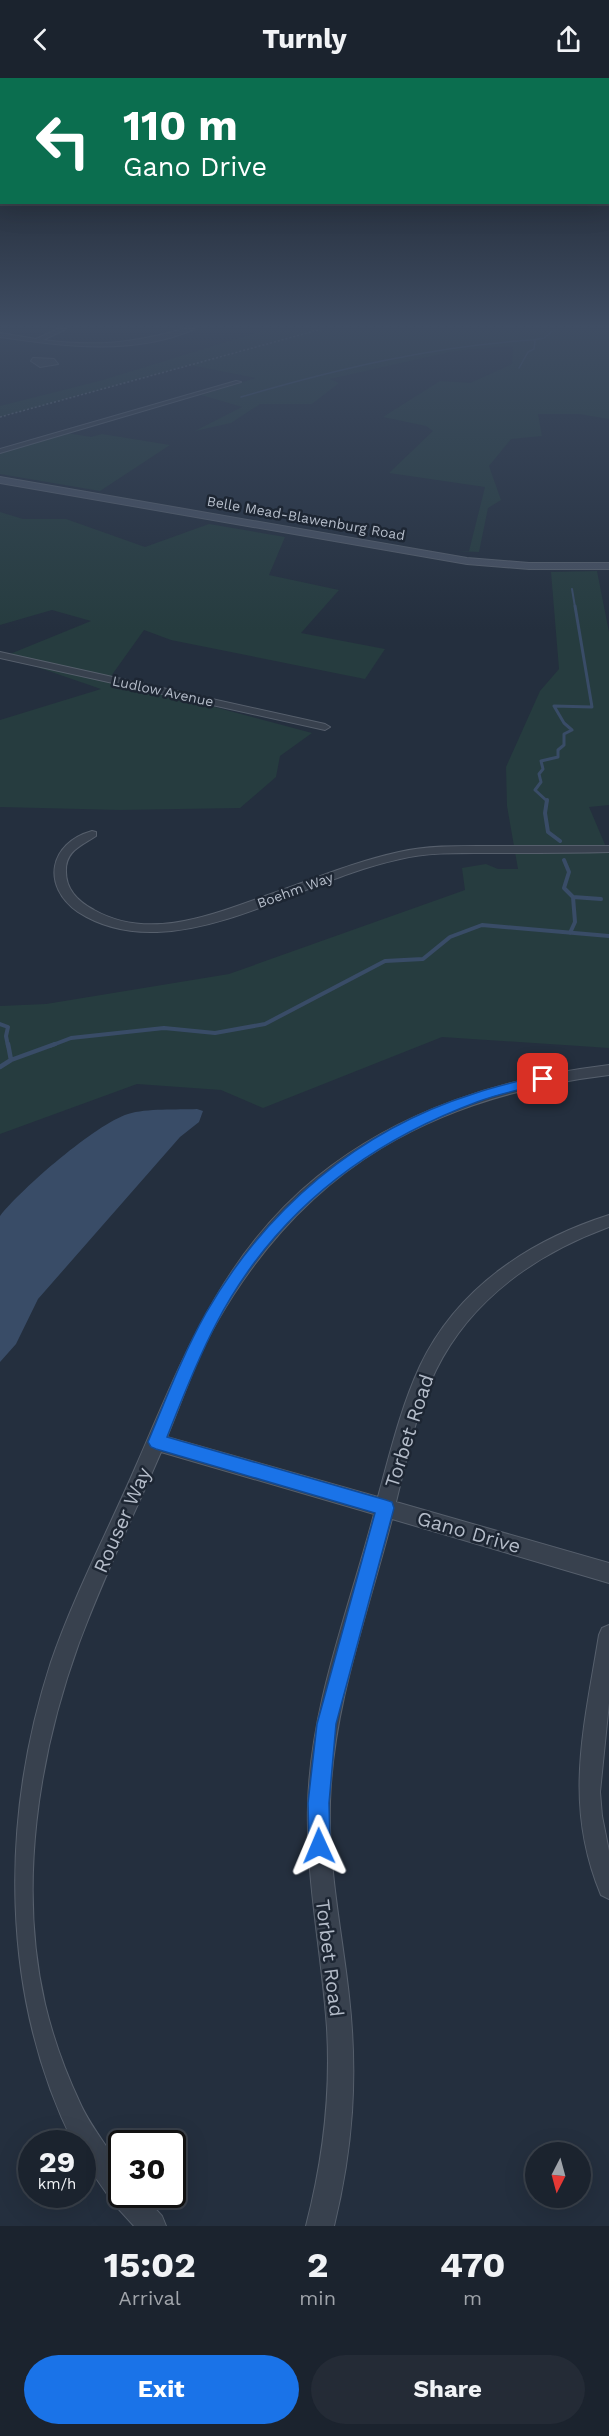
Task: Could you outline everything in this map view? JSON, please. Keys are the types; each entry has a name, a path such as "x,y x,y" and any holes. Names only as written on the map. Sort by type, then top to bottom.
{"street":[{"path":"0,451 75,429"},
{"name":"Belle Mead-Blawenburg Road","path":"0,480 467,561 529,567 609,566"},
{"name":"Ludlow Avenue","path":"3,658 325,727"},
{"name":"Boehm Way","path":"92,834 68,849 63,857 60,870 63,888 79,907 94,916 110,922 145,928 173,927 204,922 364,865 401,855 447,850 609,849"},
{"name":"Rouser Way","path":"108,2172 70,2112 47,2055 31,2001 21,1942 19,1882 22,1839 33,1769 62,1662 83,1608 206,1328 237,1275 288,1212 318,1184 380,1141 442,1110 520,1085 586,1072 609,1070"},
{"name":"Torbet Road","path":"321,2226 339,2128 341,2077 339,2024 321,1886 318,1803 321,1764 334,1692 415,1399 437,1352 452,1329 487,1288 531,1255 558,1240 609,1221"},
{"name":"Gano Drive","path":"156,1442 609,1573"},
{"path":"609,1635 589,1792 592,1825 609,1887"},
{"name":"Rouser Way","path":"137,2208 153,2226"}],"green space":[{"path":"431,429 541,429 542,436 511,439 489,466 501,500 488,508 479,552 457,551 469,551 485,487 389,473 433,431"},
{"path":"61,432 91,437 102,434 170,445 100,491 0,474 0,449"},
{"path":"0,512 23,519 66,519 145,547 209,524 285,537 269,575 339,590 301,633 385,649 365,679 171,640 144,630 109,679 312,733 280,756 276,777 240,808 120,810 0,807 0,720 101,689 5,656 91,621 52,610 0,625"},
{"path":"597,571 609,632 609,805 589,807 609,854 609,1048 442,1037 263,1108 221,1090 137,1084 0,1134 0,1006 46,1004 229,974 465,890 462,868 486,864 498,869 518,869 507,806 506,767 540,691 559,669 551,572"}],"water":[{"path":"197,1109 203,1111 199,1122 180,1137 38,1299 16,1344 0,1362 0,1216 60,1158 114,1120 144,1111"}],"waterway":[{"path":"572,589 575,607"},
{"path":"547,801 535,790 541,782 539,774 543,769 541,761 558,757 558,750 564,745 564,734 572,730 564,723 554,706 592,707 575,606"},
{"path":"547,801 545,813 548,832 560,841"},
{"path":"564,860 569,872 564,888 573,897"},
{"path":"570,933 575,922 573,897"},
{"path":"573,897 601,899"},
{"path":"50,1046 71,1038 164,1028 215,1033 265,1024 385,961 423,959 450,937 482,925 570,933"},
{"path":"570,933 609,936"},
{"path":"0,1024 8,1027 6,1036 8,1046"},
{"path":"8,1044 11,1060"},
{"path":"11,1060 55,1044"},
{"path":"0,1067 11,1060"}],"route":[{"path":"319,1846 318,1803 327,1724 386,1508 156,1442 210,1319 237,1275 288,1212 318,1184 350,1160 410,1124 475,1098 543,1079"}]}
